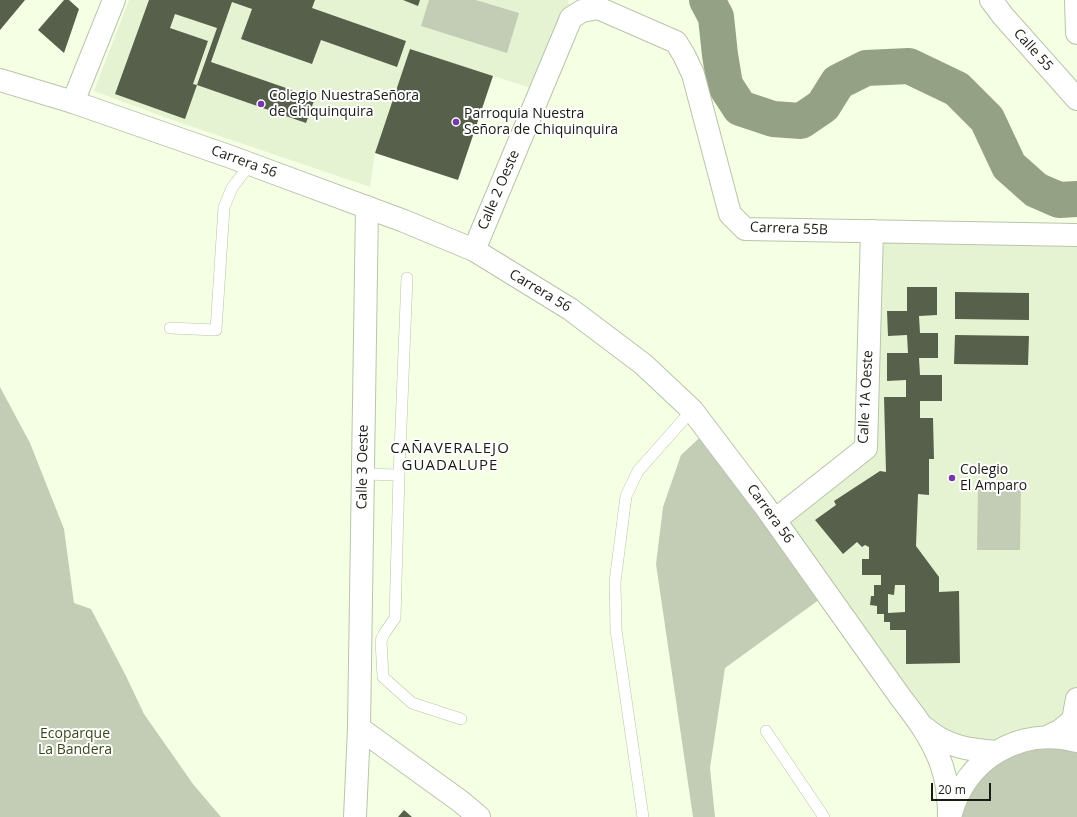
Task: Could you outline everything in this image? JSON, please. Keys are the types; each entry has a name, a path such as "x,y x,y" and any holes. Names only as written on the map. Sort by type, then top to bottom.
{"street":[{"path":"73,102 114,0"},
{"name":"Calle 55","path":"991,0 1003,16 1077,99"},
{"path":"1076,0 1077,33"},
{"name":"Carrera 55B","path":"571,18 582,11 598,8 676,42 684,55 692,74 730,214 745,229 1077,235"},
{"name":"Calle 2 Oeste","path":"474,250 571,18"},
{"name":"Carrera 56","path":"0,80 73,102 250,164 404,221 474,250 570,308 643,364 692,410 775,520 920,723 931,740 939,758 945,778 950,817"},
{"name":"Calle 3 Oeste","path":"355,817 359,728 367,207"},
{"name":"Calle 1A Oeste","path":"775,520 866,448 872,231"},
{"path":"1047,737 1061,730 1073,720 1077,699"},
{"name":"Carrera 56","path":"920,723 932,734 947,743 962,748 997,752"},
{"path":"359,728 460,801 479,817"},
{"path":"950,817 956,798 966,780 980,764 997,752 1026,740 1047,737 1066,738 1077,741"}],"lane":[{"path":"170,328 216,330 224,207 232,188 250,164"},
{"path":"407,278 395,618 381,641 383,677 412,703 462,719"},
{"path":"643,817 616,630 615,582 626,496 638,471 692,410"},
{"path":"363,474 399,475"},
{"path":"766,731 824,817"}],"shaded area":[{"name":"Colegio NuestraSeñora de Chiquinquira","path":"129,0 568,0 571,18 540,91 410,49 375,153 370,187 167,118 94,91"},
{"name":"Colegio El Amparo","path":"872,231 1077,235 1077,699 1073,720 1026,740 947,743 775,520 866,448"}],"green space":[{"path":"429,0 476,0 519,13 507,53 421,26"},
{"name":"Ecoparque La Bandera","path":"0,387 30,443 64,529 74,603 91,609 144,714 193,784 221,817 0,817"},
{"path":"708,430 827,594 725,668 710,768 715,817 693,817 656,564 663,507 681,455"},
{"path":"978,485 1021,486 1020,550 977,550"},
{"path":"1077,741 1077,817 950,817 988,757"}],"building":[{"path":"0,0 25,0 0,30"},
{"path":"64,0 69,0 79,9 64,53 38,30"},
{"path":"149,0 315,0 312,8 406,41 397,67 321,40 312,64 241,39 252,9 232,2 211,62 315,98 306,123 197,85 185,119 115,94","holes":["175,14 217,28 197,85 193,84 208,41 170,28"]},
{"path":"403,0 420,0 418,6"},
{"path":"410,49 493,76 458,180 375,153"},
{"path":"907,287 937,287 937,315 919,316 920,333 938,333 938,358 919,358 920,375 942,375 942,401 920,401 920,418 933,418 934,459 929,459 929,495 918,494 916,546 939,577 939,592 959,591 960,663 906,664 906,630 890,630 890,622 884,622 884,614 877,614 877,606 870,605 871,596 874,596 874,585 881,585 881,575 862,575 862,559 869,559 869,547 865,545 862,547 857,542 843,554 815,520 836,505 834,501 880,471 886,472 884,397 906,397 906,380 887,381 887,353 908,353 907,335 888,336 887,311 907,311","holes":["895,585 905,585 905,612 888,613 888,594 894,595"]},
{"path":"955,292 1029,293 1029,320 955,319"},
{"path":"955,335 1029,336 1028,365 954,364"},
{"path":"404,810 412,817 398,817"}],"waterway":[{"path":"707,0 716,17 725,85 740,108 773,119 801,121 823,106 838,82 866,68 909,66 957,89 987,119 1009,166 1036,190 1059,200 1077,199"}],"place":[{"name":"Colegio NuestraSeñora de Chiquinquira","path":"261,104"},
{"name":"Parroquia Nuestra Señora de Chiquinquira","path":"456,122"},
{"name":"Colegio El Amparo","path":"952,478"}],"district":[{"name":"CAÑAVERALEJO GUADALUPE","path":"450,458"}]}
